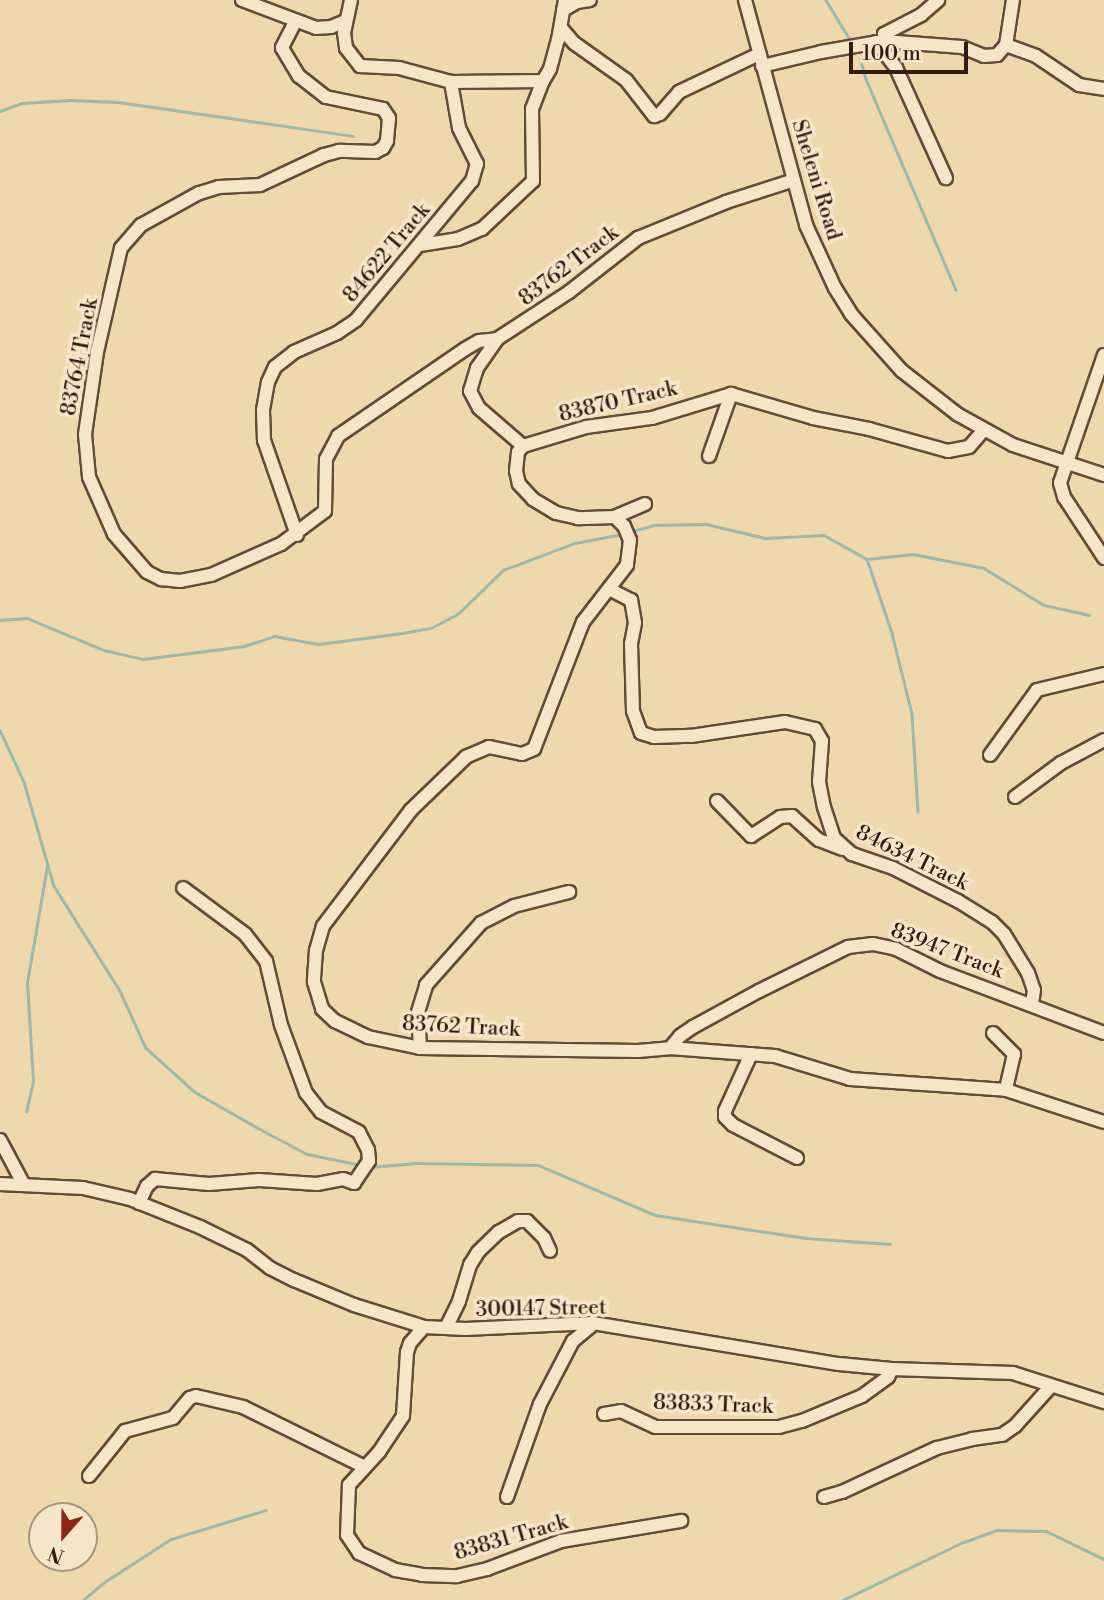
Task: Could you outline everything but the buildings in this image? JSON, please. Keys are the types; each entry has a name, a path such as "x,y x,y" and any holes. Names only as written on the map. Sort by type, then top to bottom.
{"street":[{"path":"242,0 295,22 325,28 344,22"},
{"path":"351,0 344,22 346,48 360,66 399,68 451,82 543,81"},
{"path":"421,245 458,239 482,229 533,181 532,109 550,69 564,5 590,0"},
{"name":"Sheleni Road","path":"744,0 793,180 811,235 851,314 902,371 957,414 1013,445 1104,475"},
{"path":"881,39 921,15 938,0"},
{"path":"561,28 574,43 626,79 654,116 660,114 679,92 760,60 881,39 962,47 990,56 997,55 1006,45 1013,0"},
{"name":"83764 Track","path":"295,22 282,48 299,76 307,86 326,97 383,109 389,118 387,142 375,152 339,151 324,155 260,185 208,190 152,219 129,237 119,253 109,311 97,352 85,452 89,477 110,527 139,566 154,577 180,581 211,575 297,535 324,511 326,459 338,436 465,349 480,341 497,340"},
{"path":"881,39 946,178"},
{"path":"1006,45 1035,56 1079,85 1104,89"},
{"name":"84622 Track","path":"297,535 287,514 264,440 263,410 268,382 275,367 294,352 337,333 356,320 466,189 477,169 459,128 451,82"},
{"name":"83762 Track","path":"523,446 479,408 470,391 477,368 497,340 569,292 638,238 746,194 793,180"},
{"path":"1104,355 1060,483 1064,497 1104,558"},
{"path":"709,456 732,394 813,418 869,429 948,451 969,447 985,430"},
{"name":"83870 Track","path":"523,446 586,427 652,418 732,394"},
{"path":"523,446 516,463 519,484 533,499 556,513 578,518 615,517 645,504"},
{"name":"83762 Track","path":"615,517 627,533 629,550 624,573 583,622 534,749 522,754 489,747 466,757 411,810 323,926 316,950 314,982 322,1009 335,1021 368,1037 420,1048 638,1051 670,1048 775,1056 859,1080 1006,1090 1104,1122"},
{"name":"84634 Track","path":"609,589 631,600 635,623 631,644 633,711 641,733 654,737 691,736 785,722 815,729 822,741 819,782 827,821 834,838 846,850 893,868 992,922 1004,934 1028,973 1034,990 1031,1003"},
{"path":"990,755 1037,690 1104,674"},
{"path":"1016,797 1061,762 1104,740"},
{"path":"717,801 751,836 780,817 792,816 820,840 846,850"},
{"path":"139,1203 147,1186 155,1179 209,1184 259,1180 317,1184 343,1179 354,1183 369,1161 368,1150 359,1132 321,1112 306,1093 281,1025 266,961 245,934 183,888"},
{"path":"420,1048 418,1012 426,985 481,923 514,906 569,892"},
{"name":"83947 Track","path":"670,1048 680,1036 693,1027 848,947 862,944 895,949 940,971 1031,1003 1104,1033"},
{"path":"993,1033 1014,1054 1006,1090"},
{"path":"751,1054 724,1111 725,1117 733,1125 797,1158"},
{"path":"0,1140 23,1182"},
{"name":"300147 Street","path":"0,1184 23,1182 83,1188 139,1203 211,1232 294,1280 354,1305 424,1327 593,1323 839,1364 892,1369 1013,1373 1104,1402"},
{"path":"446,1328 459,1301 470,1265 478,1252 499,1232 518,1221 527,1221 544,1238 550,1251"},
{"path":"507,1497 540,1404 573,1341 593,1323"},
{"name":"83831 Track","path":"424,1327 410,1343 407,1352 403,1416 395,1431 365,1467 351,1479 348,1491 346,1525 351,1543 372,1561 422,1576 469,1574 561,1541 681,1521"},
{"name":"83833 Track","path":"604,1414 621,1411 656,1427 779,1427 802,1421 862,1396 888,1377 892,1369"},
{"path":"824,1497 842,1492 937,1448 972,1438 1002,1435 1015,1426 1051,1386"},
{"path":"89,1476 125,1432 173,1418 196,1396 243,1407 365,1467"}],"waterway":[{"path":"826,0 852,43"},
{"path":"860,58 866,79 956,290"},
{"path":"0,111 22,103 70,100 118,102 353,136"},
{"path":"632,531 654,525 706,524 765,538 824,535 867,559 892,633 912,714 918,812"},
{"path":"0,620 27,618 104,650 143,659 244,646 274,636 319,644 402,633 431,628 459,613 503,570 575,543 622,534"},
{"path":"867,559 913,554 984,568 1044,605 1089,615"},
{"path":"0,730 24,782 54,886 120,991 146,1048 195,1092 258,1128 307,1154 361,1165"},
{"path":"26,1112 33,1081 27,983 47,866"},
{"path":"370,1167 416,1163 538,1165 655,1215 805,1238 890,1244"},
{"path":"83,1600 106,1581 171,1539 266,1510"},
{"path":"843,1600 961,1543 997,1530 1046,1531 1104,1559"}]}
